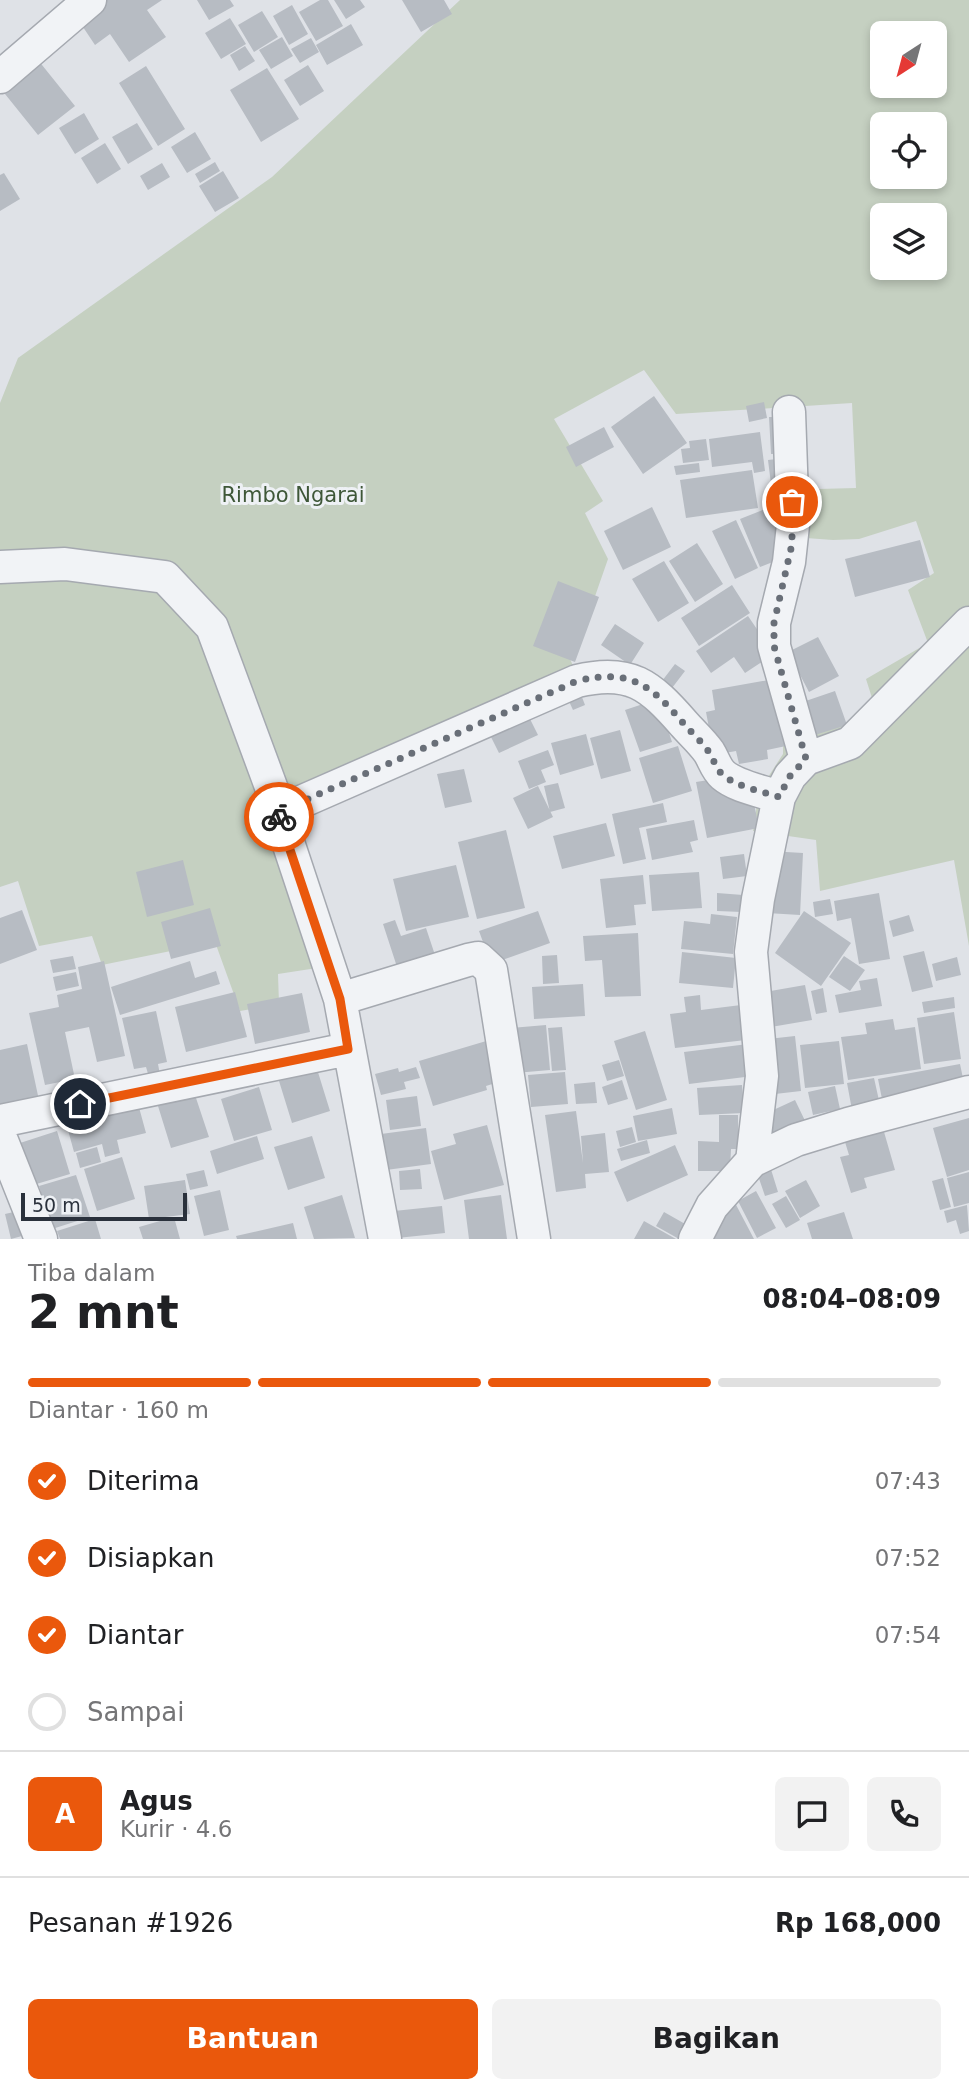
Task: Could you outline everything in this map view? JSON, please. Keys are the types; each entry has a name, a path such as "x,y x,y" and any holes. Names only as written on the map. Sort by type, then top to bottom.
{"street":[{"path":"0,76 90,0"},
{"path":"789,412 793,525 789,562 774,623 774,646 806,759"},
{"path":"0,567 65,564 165,578 212,627 273,792 340,999 385,1239"},
{"path":"752,1161 762,1076 751,953 758,899 779,797 790,776 806,759 850,743 969,623"},
{"path":"278,812 577,681 597,676 621,677 642,684 661,697 709,752 723,775 732,781 779,797"},
{"path":"340,999 478,958 491,970 534,1239"},
{"path":"0,1121 348,1049"},
{"path":"695,1239 712,1206 752,1161 796,1140 969,1093"},
{"path":"0,1136 40,1239"}],"green space":[{"name":"Rimbo Ngarai","path":"460,0 969,0 969,946 954,860 820,891 816,840 753,831 759,791 783,754 783,739 878,717 866,679 928,643 908,590 934,573 916,521 859,539 806,538 780,490 856,488 852,403 676,414 644,370 554,419 603,501 585,513 608,559 570,659 574,668 286,793 317,968 278,974 279,1004 240,1011 215,942 102,965 92,936 39,946 18,881 0,887 0,403 18,358 272,177"}],"building":[{"path":"104,0 162,0 147,10 166,37 129,62 110,34 95,45 77,18"},
{"path":"197,0 230,0 234,6 209,20"},
{"path":"320,0 328,0 343,26 316,41 299,12"},
{"path":"334,0 360,0 365,7 346,19"},
{"path":"402,0 444,0 452,14 421,32"},
{"path":"292,5 308,34 289,45 273,16"},
{"path":"262,11 278,37 254,52 238,25"},
{"path":"230,18 246,44 221,59 205,33"},
{"path":"351,24 363,45 327,65 316,45"},
{"path":"282,37 293,56 271,69 259,50"},
{"path":"311,38 319,52 300,63 291,49"},
{"path":"245,46 255,61 239,71 230,55"},
{"path":"38,60 75,106 38,135 1,89"},
{"path":"308,65 324,91 300,106 284,80"},
{"path":"146,66 185,129 158,146 119,83"},
{"path":"267,68 299,119 261,142 230,90"},
{"path":"84,113 99,139 75,154 59,128"},
{"path":"137,123 153,149 128,164 112,137"},
{"path":"195,132 211,159 187,173 171,147"},
{"path":"105,143 121,169 97,184 81,158"},
{"path":"215,162 220,171 200,183 195,174"},
{"path":"162,163 170,177 148,190 140,176"},
{"path":"223,171 239,198 215,212 199,186"},
{"path":"4,173 20,199 0,211 0,175"},
{"path":"654,396 687,443 643,474 611,427"},
{"path":"764,402 767,418 749,422 746,406"},
{"path":"769,417 786,417 787,454 771,454"},
{"path":"604,427 614,447 576,467 566,447"},
{"path":"760,432 765,471 754,473 752,462 712,467 709,439"},
{"path":"706,439 709,460 683,463 681,449 690,448 689,441"},
{"path":"786,458 790,490 772,492 768,460"},
{"path":"699,463 700,472 676,475 674,466"},
{"path":"752,470 758,508 686,518 680,480"},
{"path":"652,507 671,547 623,570 604,531"},
{"path":"768,508 788,556 760,567 740,519"},
{"path":"736,520 758,568 735,579 712,531"},
{"path":"920,540 930,577 855,597 845,559"},
{"path":"697,543 723,584 695,602 669,561"},
{"path":"664,561 689,603 658,622 632,579"},
{"path":"558,581 599,597 575,662 533,646"},
{"path":"732,585 750,613 699,646 681,618"},
{"path":"748,616 774,654 745,673 734,657 711,673 696,651"},
{"path":"615,624 644,643 630,665 601,645"},
{"path":"818,637 839,676 809,692 788,652"},
{"path":"675,664 685,671 672,688 662,681"},
{"path":"774,679 786,746 767,750 768,759 739,764 736,751 714,755 706,712 715,710 712,690"},
{"path":"835,691 847,725 805,738 794,705"},
{"path":"580,692 585,705 573,710 567,697"},
{"path":"658,699 672,742 640,752 625,710"},
{"path":"529,717 538,735 499,753 490,735"},
{"path":"620,730 631,771 601,779 590,738"},
{"path":"586,734 594,765 560,775 551,743"},
{"path":"678,746 692,791 653,803 639,758"},
{"path":"548,750 554,765 541,770 546,782 529,789 518,761"},
{"path":"464,769 472,802 445,808 437,774"},
{"path":"721,778 751,789 759,828 707,838 696,782"},
{"path":"558,783 565,808 550,812 544,786"},
{"path":"538,786 553,817 528,829 513,798"},
{"path":"663,803 667,822 639,828 646,859 623,864 612,814"},
{"path":"694,820 698,840 690,842 693,852 652,860 646,829"},
{"path":"606,823 615,856 562,869 553,836"},
{"path":"506,830 525,908 477,919 458,842"},
{"path":"769,851 803,853 800,915 767,913"},
{"path":"744,854 747,876 723,879 720,857"},
{"path":"183,860 194,905 147,917 136,872"},
{"path":"456,865 469,917 406,931 393,879"},
{"path":"699,872 702,908 652,911 649,875"},
{"path":"643,875 646,904 634,905 636,925 606,928 600,879"},
{"path":"717,893 743,895 742,912 717,911"},
{"path":"879,893 890,959 859,964 851,918 837,921 834,901"},
{"path":"830,899 833,914 815,917 813,902"},
{"path":"210,908 221,946 171,959 161,922"},
{"path":"22,910 37,950 0,964 0,918"},
{"path":"538,911 550,943 491,964 479,931"},
{"path":"804,911 851,943 821,986 775,953"},
{"path":"711,914 737,917 733,954 681,949 684,921 710,924"},
{"path":"909,915 914,931 893,937 889,921"},
{"path":"395,920 401,936 426,928 437,961 399,973 383,924"},
{"path":"638,933 641,996 605,997 602,960 585,961 583,936"},
{"path":"924,951 933,987 912,992 903,956"},
{"path":"682,952 736,958 733,988 679,983"},
{"path":"557,955 559,983 543,984 542,956"},
{"path":"73,956 76,969 53,973 50,960"},
{"path":"844,956 865,970 850,991 829,977"},
{"path":"957,957 961,975 936,981 932,964"},
{"path":"104,961 125,1056 97,1062 89,1027 65,1032 75,1079 45,1085 29,1013 59,1007 57,995 82,989 78,967"},
{"path":"190,961 195,978 216,971 220,984 120,1015 111,987"},
{"path":"76,972 79,986 56,991 53,977"},
{"path":"877,978 882,1006 839,1013 835,995 861,990 859,981"},
{"path":"583,984 585,1016 534,1019 532,987"},
{"path":"805,985 812,1020 765,1028 759,993"},
{"path":"823,988 827,1012 816,1014 811,991"},
{"path":"235,992 247,1037 186,1052 175,1007"},
{"path":"302,993 310,1032 255,1044 247,1004"},
{"path":"700,995 701,1010 741,1005 746,1040 675,1048 670,1014 686,1012 684,997"},
{"path":"954,997 955,1008 924,1013 922,1002"},
{"path":"156,1011 167,1062 158,1064 160,1075 149,1077 146,1067 134,1069 122,1018"},
{"path":"954,1012 961,1059 924,1064 917,1018"},
{"path":"893,1019 895,1030 915,1027 921,1069 848,1080 841,1037 867,1034 865,1023"},
{"path":"546,1025 550,1070 515,1073 511,1028"},
{"path":"562,1027 566,1070 552,1071 548,1028"},
{"path":"645,1031 667,1100 636,1110 614,1041"},
{"path":"795,1036 801,1091 775,1094 768,1039"},
{"path":"493,1039 505,1080 486,1086 487,1090 433,1106 419,1061"},
{"path":"839,1041 844,1084 805,1088 800,1045"},
{"path":"27,1044 40,1105 0,1114 0,1050"},
{"path":"748,1044 753,1076 689,1084 684,1052"},
{"path":"619,1060 624,1076 607,1081 602,1065"},
{"path":"960,1064 965,1088 883,1104 878,1079"},
{"path":"416,1067 420,1078 404,1082 406,1089 381,1095 375,1074"},
{"path":"317,1069 330,1111 292,1123 279,1081"},
{"path":"565,1072 568,1104 531,1107 528,1075"},
{"path":"874,1078 880,1105 852,1110 847,1083"},
{"path":"622,1080 628,1099 608,1105 602,1087"},
{"path":"595,1082 597,1103 576,1104 574,1084"},
{"path":"742,1085 744,1113 699,1115 697,1088"},
{"path":"835,1086 840,1109 813,1115 808,1092"},
{"path":"259,1087 272,1130 234,1141 221,1099"},
{"path":"195,1095 209,1137 171,1148 158,1106"},
{"path":"417,1096 421,1126 390,1130 386,1100"},
{"path":"137,1100 146,1133 117,1140 120,1153 105,1157 102,1144 74,1152 65,1119"},
{"path":"795,1100 809,1129 772,1147 758,1117"},
{"path":"672,1108 677,1134 638,1141 633,1116"},
{"path":"576,1111 583,1163 581,1136 605,1133 609,1172 585,1174 586,1188 556,1192 545,1115"},
{"path":"719,1115 738,1115 738,1149 731,1149 730,1171 698,1171 698,1141 719,1142"},
{"path":"880,1118 895,1170 864,1178 867,1188 851,1193 840,1157 849,1155 841,1129"},
{"path":"969,1118 969,1170 947,1177 933,1128"},
{"path":"487,1125 504,1185 444,1200 431,1151 456,1144 453,1134"},
{"path":"632,1127 636,1142 620,1147 616,1131"},
{"path":"426,1128 431,1164 386,1170 381,1134"},
{"path":"57,1131 70,1174 33,1185 20,1143"},
{"path":"257,1136 264,1159 217,1174 210,1151"},
{"path":"312,1136 325,1178 288,1190 274,1147"},
{"path":"647,1140 650,1153 621,1161 617,1149"},
{"path":"675,1145 688,1175 627,1202 614,1172"},
{"path":"97,1147 101,1162 80,1168 76,1153"},
{"path":"122,1157 135,1199 97,1211 84,1169"},
{"path":"769,1163 778,1192 765,1196 755,1167"},
{"path":"420,1169 422,1189 400,1190 399,1171"},
{"path":"204,1170 208,1186 190,1190 186,1174"},
{"path":"969,1172 969,1203 954,1207 947,1178"},
{"path":"76,1175 90,1217 52,1229 39,1186"},
{"path":"943,1178 951,1207 940,1210 932,1181"},
{"path":"185,1180 190,1214 149,1219 144,1186"},
{"path":"806,1180 820,1206 800,1218 785,1191"},
{"path":"220,1190 229,1230 204,1236 194,1196"},
{"path":"756,1191 776,1228 757,1238 738,1201"},
{"path":"342,1195 355,1238 314,1239 304,1207"},
{"path":"501,1195 507,1239 469,1239 464,1200"},
{"path":"786,1196 800,1220 786,1228 772,1204"},
{"path":"734,1201 754,1239 705,1239"},
{"path":"967,1205 969,1231 960,1234 956,1220 947,1223 944,1211"},
{"path":"442,1206 445,1233 397,1238 394,1211"},
{"path":"27,1209 33,1233 11,1239 5,1214"},
{"path":"664,1212 694,1229 688,1239 679,1239 656,1226"},
{"path":"844,1212 853,1239 812,1239 807,1223"},
{"path":"174,1217 180,1239 143,1239 139,1227"},
{"path":"95,1219 101,1239 60,1239 57,1231"},
{"path":"644,1221 676,1239 634,1239"},
{"path":"293,1223 297,1239 237,1239 236,1236"}],"way so far":[{"path":"279,817 278,812 577,681 597,676 621,677 642,684 661,697 709,752 723,775 732,781 779,797 790,776 806,759 774,646 774,623 792,544 792,502"}],"route":[{"path":"80,1104 348,1049 340,999 279,817"}]}
